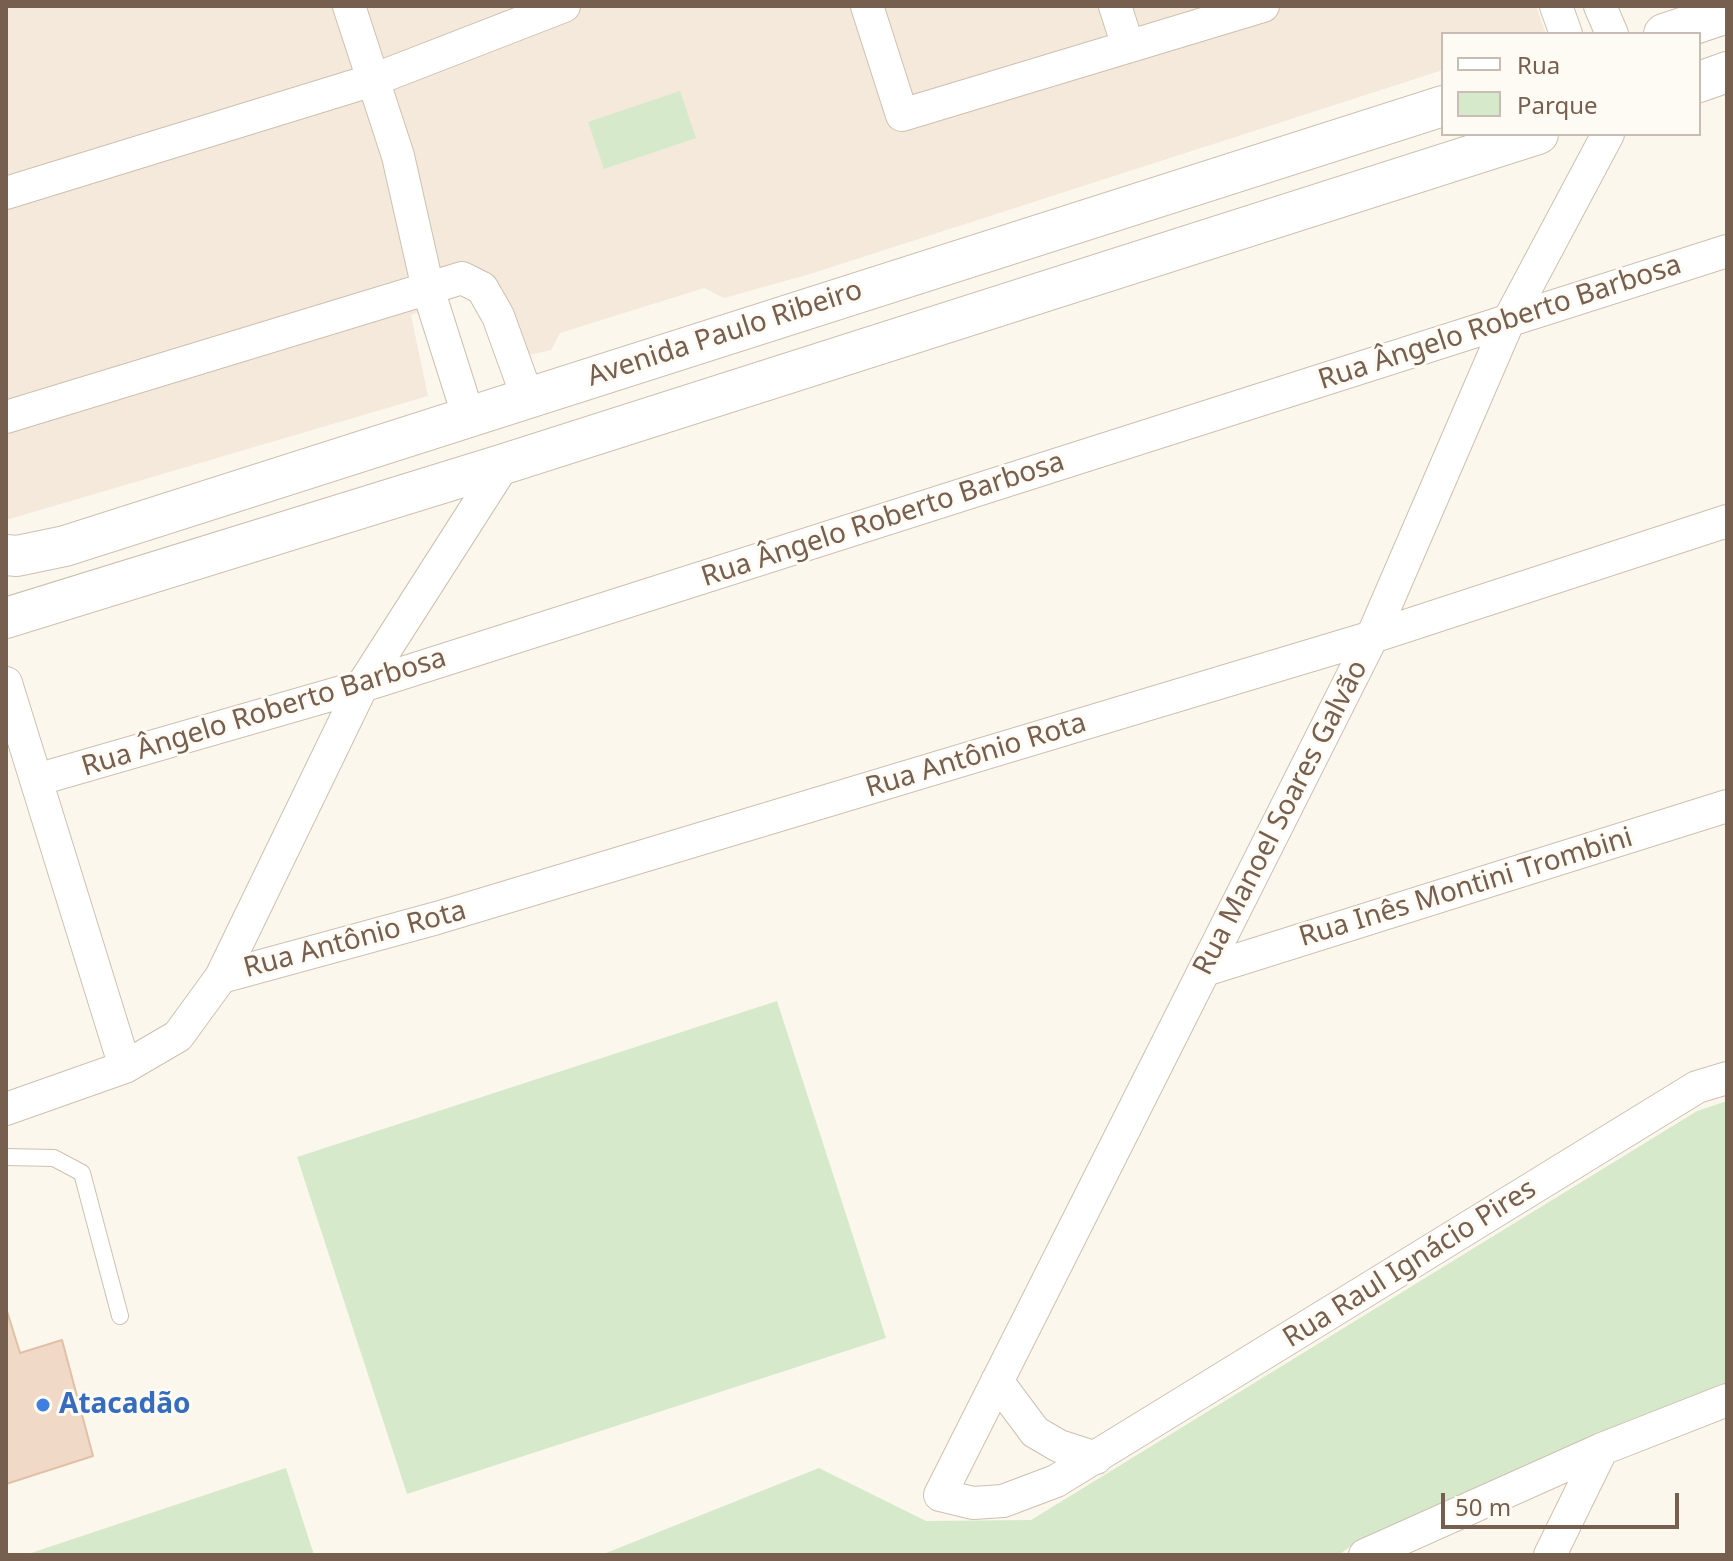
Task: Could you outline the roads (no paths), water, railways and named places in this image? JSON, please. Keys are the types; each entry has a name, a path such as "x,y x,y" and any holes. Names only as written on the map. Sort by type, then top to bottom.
{"street":[{"path":"349,6 398,156 428,289 468,415"},
{"path":"6,193 373,80 564,6"},
{"path":"867,6 902,115 1263,6"},
{"path":"1115,6 1128,46"},
{"path":"1556,6 1565,32"},
{"path":"1600,6 1611,32"},
{"path":"1670,32 1727,13"},
{"path":"1701,81 1727,72"},
{"name":"Avenida Paulo Ribeiro","path":"6,555 17,556 65,546 1441,107"},
{"path":"6,618 504,464 1532,136"},
{"name":"Rua Manoel Soares Galvão","path":"940,1495 1372,637 1509,320 1607,136"},
{"name":"Rua Ângelo Roberto Barbosa","path":"36,780 362,686 1727,251"},
{"path":"6,417 190,358 462,278 482,288 498,316 527,396"},
{"path":"6,1109 125,1067 178,1036 221,977 362,686 504,464"},
{"name":"Rua Antônio Rota","path":"221,977 452,914 1372,637 1727,521"},
{"path":"6,683 125,1067"},
{"name":"Rua Inês Montini Trombini","path":"1205,970 1727,806"},
{"name":"Rua Raul Ignácio Pires","path":"940,1495 973,1503 1003,1501 1056,1481 1697,1087 1727,1078"},
{"path":"997,1381 1035,1432 1059,1446 1096,1458"},
{"path":"1365,1555 1602,1449 1727,1400"},
{"path":"1550,1555 1602,1449"}],"lane":[{"path":"6,1157 54,1158 82,1173 120,1316"}],"place":[{"name":"Atacadão","path":"43,1405"}]}
